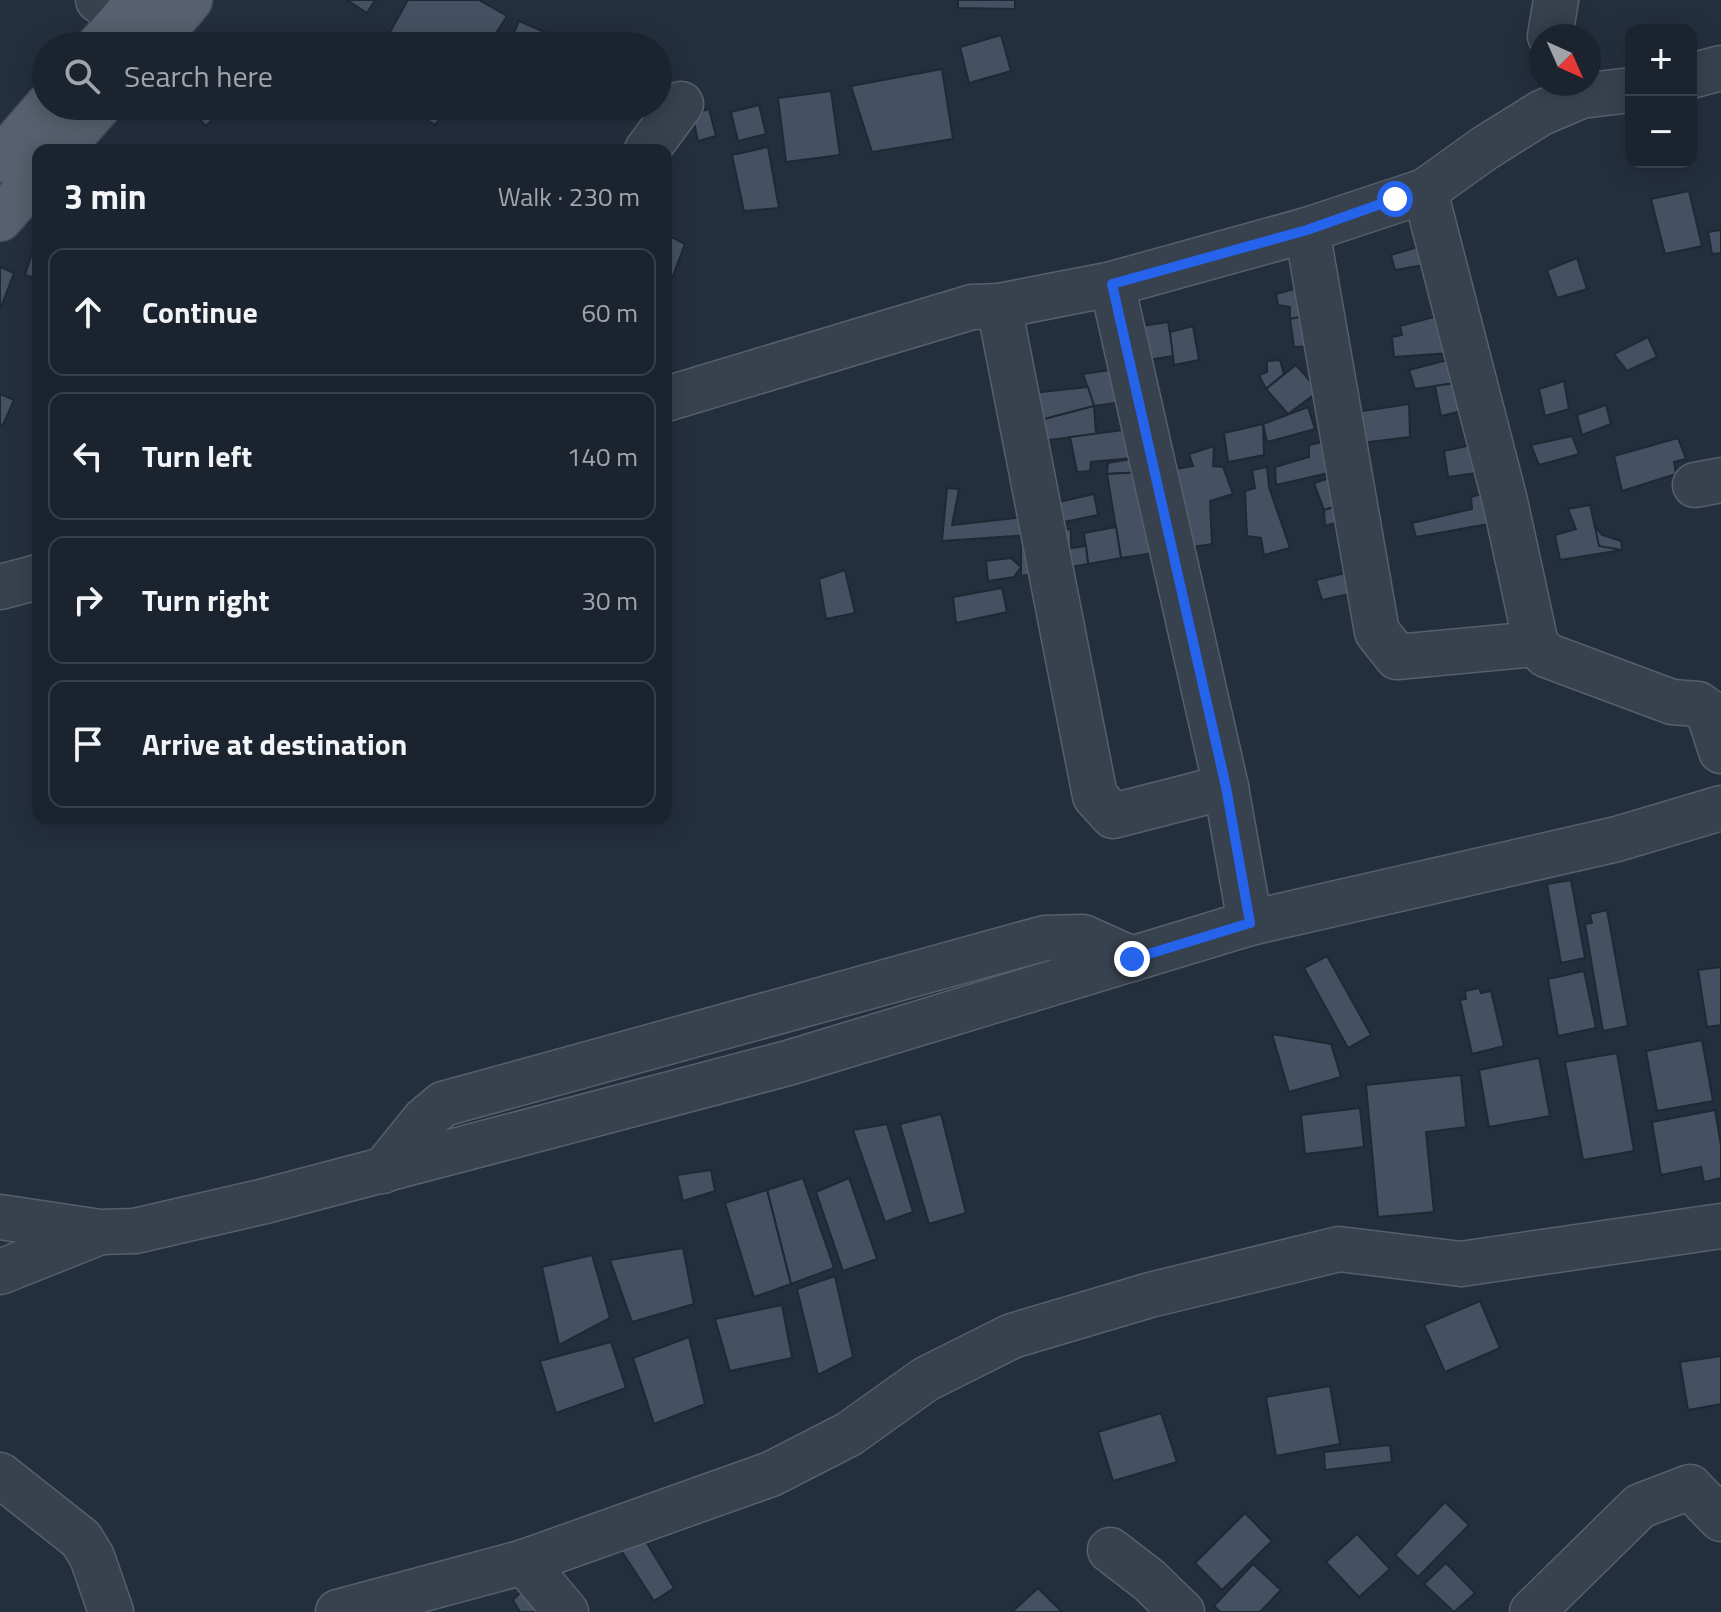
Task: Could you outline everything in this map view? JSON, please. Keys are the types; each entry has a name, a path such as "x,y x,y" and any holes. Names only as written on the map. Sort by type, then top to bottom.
{"main road":[{"path":"122,22 190,0"},
{"path":"0,160 35,120"},
{"path":"65,144 87,120"},
{"path":"0,219 32,183"}],"street":[{"path":"1552,24 1556,0"},
{"path":"1697,74 1721,68"},
{"path":"672,397 972,307 999,306 1112,284 1307,230 1425,191 1543,99 1625,91"},
{"path":"672,116 681,104"},
{"path":"651,144 669,120"},
{"path":"1425,191 1505,501 1536,644 1546,655 1644,692 1672,702 1698,704 1708,711 1721,751"},
{"path":"1307,230 1377,632 1397,657 1536,644"},
{"path":"1112,284 1226,787 1250,923"},
{"path":"999,306 1095,796 1113,816 1226,787"},
{"path":"0,587 32,579"},
{"path":"0,1217 100,1232 135,1231 383,1171 788,1063 1250,923 1617,839 1721,808"},
{"path":"338,1612 524,1562 771,1474 849,1434 926,1379 1012,1336 1150,1295 1339,1249 1461,1264 1721,1226"},
{"path":"0,1272 100,1232"},
{"path":"0,1475 81,1539 92,1557 111,1612"},
{"path":"1532,1612 1640,1506 1690,1487 1721,1519"},
{"path":"1110,1550 1182,1612"},
{"path":"524,1562 566,1612"}],"building":[{"path":"347,0 375,0 367,13"},
{"path":"408,0 479,0 507,16 497,32 390,32"},
{"path":"958,0 1015,0 1015,9 958,8"},
{"path":"519,21 545,32 514,32"},
{"path":"1001,35 1011,71 969,83 960,47"},
{"path":"942,69 953,139 872,152 851,86"},
{"path":"831,91 840,155 786,162 778,98"},
{"path":"759,105 766,134 738,141 731,112"},
{"path":"709,109 716,136 698,141 692,114"},
{"path":"768,147 779,208 744,211 732,155"},
{"path":"1689,191 1702,246 1665,254 1651,199"},
{"path":"1721,230 1721,253 1712,254 1708,232"},
{"path":"672,237 685,244 672,278"},
{"path":"1418,247 1424,265 1395,270 1391,255"},
{"path":"32,253 32,277 25,275"},
{"path":"1577,258 1587,289 1557,298 1547,270"},
{"path":"0,267 14,273 0,310"},
{"path":"1301,287 1310,315 1290,319 1290,307 1278,305 1276,294"},
{"path":"1445,314 1450,353 1394,357 1392,337 1402,335 1400,326"},
{"path":"1310,315 1316,346 1294,347 1290,319"},
{"path":"1168,322 1174,356 1147,360 1142,326"},
{"path":"1193,326 1199,360 1174,365 1170,332"},
{"path":"1648,337 1657,357 1627,371 1614,354"},
{"path":"1455,358 1462,382 1415,389 1409,370"},
{"path":"1280,360 1284,374 1266,389 1259,375 1267,372 1267,361"},
{"path":"1296,365 1319,391 1288,414 1266,389"},
{"path":"1124,368 1131,401 1094,406 1083,374"},
{"path":"1564,381 1569,409 1545,416 1539,389"},
{"path":"1462,382 1466,410 1441,416 1435,386"},
{"path":"1088,387 1094,406 1037,421 1032,393"},
{"path":"0,394 14,400 3,425 0,424"},
{"path":"1409,404 1410,437 1361,443 1356,412"},
{"path":"1606,405 1611,424 1582,435 1577,415"},
{"path":"1094,406 1096,434 1033,442 1029,423"},
{"path":"1308,407 1315,429 1267,442 1263,424"},
{"path":"1263,424 1264,455 1228,462 1224,433"},
{"path":"1138,428 1143,457 1091,462 1090,471 1077,472 1070,437"},
{"path":"1572,436 1579,454 1539,465 1531,445"},
{"path":"1678,438 1686,459 1674,462 1676,474 1622,491 1614,456"},
{"path":"1326,441 1333,472 1276,485 1275,467 1309,457 1309,445"},
{"path":"1485,442 1491,471 1448,477 1444,451"},
{"path":"1214,446 1213,466 1223,467 1233,494 1210,501 1212,544 1180,549 1170,470 1193,466 1189,454"},
{"path":"1143,457 1145,472 1107,474 1108,463"},
{"path":"1267,467 1269,487 1290,548 1264,555 1261,538 1247,536 1245,491 1255,488 1252,470"},
{"path":"1145,472 1161,552 1121,558 1107,474"},
{"path":"1330,478 1337,506 1324,510 1314,483"},
{"path":"947,488 959,489 952,525 1025,517 1031,535 942,541"},
{"path":"1498,489 1505,521 1416,537 1412,523 1472,509 1471,497"},
{"path":"1094,494 1098,515 1059,523 1054,503"},
{"path":"1590,505 1595,527 1602,535 1621,541 1622,550 1560,560 1555,535 1576,529 1568,509"},
{"path":"1337,506 1345,520 1325,526 1324,510"},
{"path":"1116,527 1121,558 1088,564 1084,533"},
{"path":"1595,527 1602,535 1621,541 1622,550 1599,546"},
{"path":"1071,529 1071,548 1086,546 1088,564 1055,570 1047,532"},
{"path":"1040,545 1043,573 1021,576 1021,548"},
{"path":"1011,558 1021,567 1014,577 988,581 986,561"},
{"path":"845,570 855,613 826,619 819,579"},
{"path":"1354,571 1358,592 1322,600 1316,580"},
{"path":"1002,588 1007,612 956,623 953,597"},
{"path":"1571,880 1585,958 1561,963 1547,884"},
{"path":"1607,910 1628,1026 1603,1031 1585,924 1592,923 1590,914"},
{"path":"1327,956 1371,1035 1348,1048 1304,968"},
{"path":"1721,967 1721,1025 1707,1027 1698,970"},
{"path":"1584,971 1596,1028 1558,1036 1548,979"},
{"path":"1479,988 1481,993 1491,991 1504,1046 1472,1054 1460,1000 1466,999 1465,991"},
{"path":"1272,1034 1331,1044 1341,1077 1289,1092"},
{"path":"1702,1040 1713,1101 1657,1111 1646,1051"},
{"path":"1617,1053 1634,1151 1583,1160 1565,1062"},
{"path":"1539,1058 1550,1116 1489,1127 1479,1070"},
{"path":"1461,1075 1466,1127 1426,1132 1434,1212 1378,1217 1366,1085"},
{"path":"1360,1108 1364,1147 1305,1154 1301,1115"},
{"path":"1715,1110 1721,1145 1721,1178 1704,1182 1701,1167 1661,1175 1652,1122"},
{"path":"941,1114 966,1213 929,1224 900,1124"},
{"path":"887,1124 913,1212 885,1222 853,1130"},
{"path":"711,1170 715,1191 683,1201 677,1175"},
{"path":"803,1178 834,1268 791,1284 767,1190"},
{"path":"849,1178 877,1259 843,1271 816,1192"},
{"path":"767,1190 791,1284 754,1297 725,1203"},
{"path":"683,1248 694,1304 632,1322 610,1260"},
{"path":"592,1255 610,1318 559,1345 542,1267"},
{"path":"835,1276 853,1357 818,1375 797,1289"},
{"path":"1480,1301 1500,1348 1445,1372 1424,1325"},
{"path":"782,1305 792,1358 730,1371 715,1319"},
{"path":"689,1337 705,1404 654,1424 633,1358"},
{"path":"611,1342 626,1388 556,1413 540,1361"},
{"path":"1721,1356 1721,1404 1688,1410 1680,1362"},
{"path":"1330,1386 1340,1444 1276,1456 1266,1397"},
{"path":"1161,1413 1177,1462 1113,1481 1098,1432"},
{"path":"1390,1445 1392,1462 1325,1470 1324,1452"},
{"path":"1445,1502 1469,1525 1418,1577 1395,1555"},
{"path":"1245,1513 1272,1541 1222,1590 1195,1563"},
{"path":"1357,1534 1390,1569 1359,1597 1326,1562"},
{"path":"642,1535 674,1588 654,1601 619,1547"},
{"path":"1446,1563 1475,1593 1454,1612 1424,1584"},
{"path":"1253,1564 1281,1590 1260,1612 1220,1612 1214,1606"},
{"path":"531,1582 553,1612 520,1612 513,1600"},
{"path":"1038,1588 1062,1612 1012,1612"}],"route":[{"path":"1132,959 1250,923 1226,787 1112,284 1307,230 1395,199"}]}
